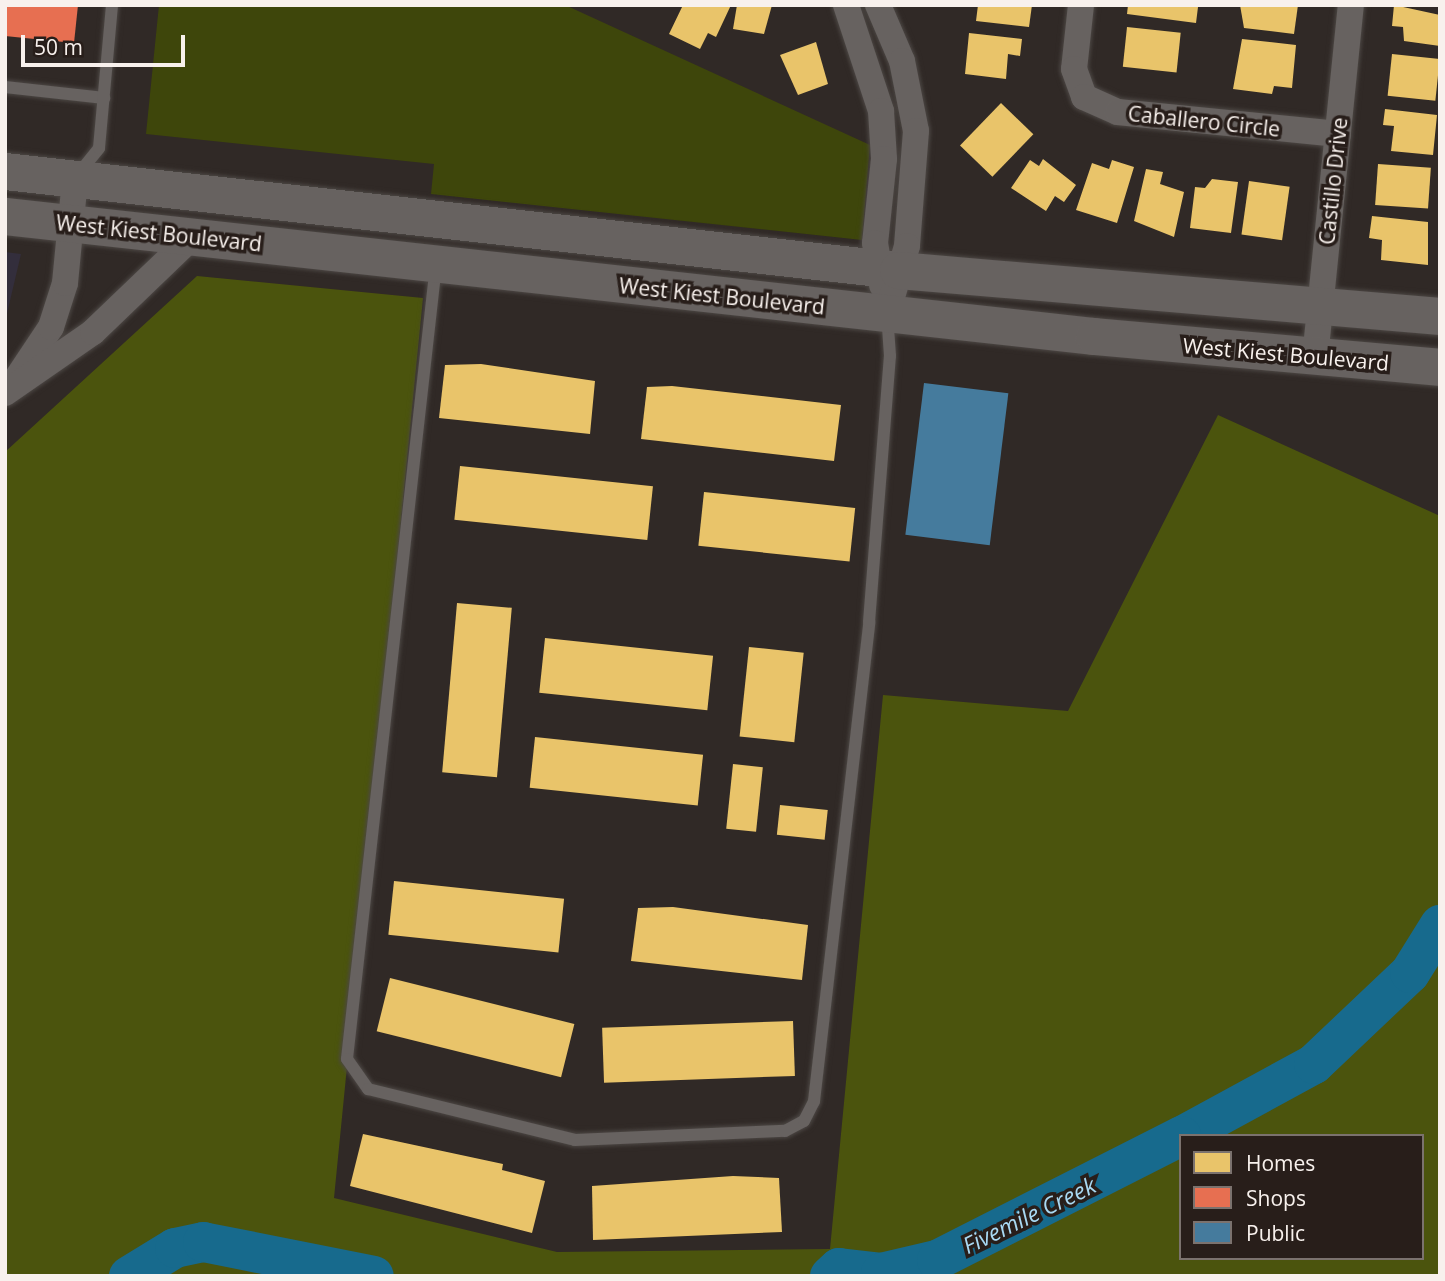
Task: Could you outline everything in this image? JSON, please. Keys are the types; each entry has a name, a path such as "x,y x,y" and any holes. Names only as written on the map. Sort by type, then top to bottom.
{"main road":[{"path":"5,171 889,269 1440,316"},
{"name":"West Kiest Boulevard","path":"5,216 887,314 1315,358 1440,367"}],"street":[{"path":"846,5 881,111 884,159 875,243 889,269 887,314"},
{"path":"878,5 902,61 916,131 907,246 889,269"},
{"name":"Caballero Circle","path":"1081,5 1074,69 1084,97 1118,112 1338,134"},
{"name":"Castillo Drive","path":"1315,358 1351,5"},
{"path":"8,391 51,327 73,223 75,179"},
{"path":"8,391 93,332 192,237"}],"lane":[{"path":"75,179 99,148 113,5"},
{"path":"5,87 104,98"},
{"path":"436,265 347,1059 368,1089 575,1140 785,1131 804,1121 814,1101 869,622 890,356 887,314"}],"shaded area":[{"path":"5,252 21,254 5,322"}],"green space":[{"path":"159,5 565,5 870,145 862,240 431,194 434,164 146,134"},
{"path":"197,276 423,298 334,1198 557,1252 830,1249 883,695 1068,711 1218,415 1440,516 1440,1276 5,1276 5,452"}],"building: Homes":[{"path":"683,5 731,5 716,37 708,33 700,49 669,34"},
{"path":"737,5 772,5 764,34 733,29"},
{"path":"978,5 1032,5 1029,27 976,21"},
{"path":"1128,5 1198,7 1196,23 1127,14"},
{"path":"1240,5 1298,5 1294,34 1244,28"},
{"path":"1394,5 1440,15 1440,46 1404,41 1403,27 1392,26"},
{"path":"1127,27 1181,33 1177,72 1123,67"},
{"path":"969,33 1022,39 1020,56 1008,54 1006,79 965,74"},
{"path":"1242,39 1296,45 1292,88 1274,86 1272,94 1233,89"},
{"path":"816,42 828,84 798,95 780,55"},
{"path":"1392,54 1440,59 1435,101 1388,96"},
{"path":"1001,103 1033,134 992,177 960,145"},
{"path":"1385,109 1437,115 1433,155 1391,151 1394,126 1383,125"},
{"path":"1043,159 1076,185 1064,202 1055,196 1046,211 1011,188 1030,160 1039,166"},
{"path":"1112,160 1134,167 1117,223 1076,210 1092,163 1109,169"},
{"path":"1378,164 1431,168 1428,209 1375,205"},
{"path":"1146,169 1163,172 1160,184 1184,192 1174,237 1134,221"},
{"path":"1212,179 1238,182 1231,233 1190,228 1195,187 1205,188"},
{"path":"1249,181 1290,187 1282,240 1241,234"},
{"path":"1372,216 1428,222 1428,265 1381,260 1382,240 1369,238"},
{"path":"481,364 595,381 590,434 439,418 445,365"},
{"path":"672,386 841,405 834,461 641,439 647,387"},
{"path":"460,466 653,486 647,540 454,520"},
{"path":"704,492 855,508 850,562 698,546"},
{"path":"457,603 512,608 497,777 442,772"},
{"path":"545,638 713,656 707,710 539,693"},
{"path":"749,647 804,653 794,742 740,737"},
{"path":"535,737 703,755 698,805 530,788"},
{"path":"733,764 763,767 756,832 726,829"},
{"path":"780,805 828,810 825,840 777,835"},
{"path":"394,881 564,899 558,953 388,935"},
{"path":"673,907 808,925 802,980 631,961 638,908"},
{"path":"390,978 574,1024 561,1077 377,1031"},
{"path":"793,1021 795,1076 604,1083 602,1028"},
{"path":"363,1134 503,1164 502,1170 545,1181 532,1233 350,1186"},
{"path":"733,1176 779,1178 782,1232 593,1240 592,1186"}],"building: Shops":[{"path":"7,5 78,5 74,43 5,36"}],"building: Public":[{"path":"924,383 1008,393 990,545 905,535"}],"waterway":[{"name":"Fivemile Creek","path":"1186,1134 1314,1064 1410,973 1440,925"},
{"name":"Fivemile Creek","path":"830,1276 839,1268 881,1273 937,1260 1179,1137"},
{"name":"Fivemile Creek","path":"129,1276 175,1248 203,1242 374,1276"}]}
